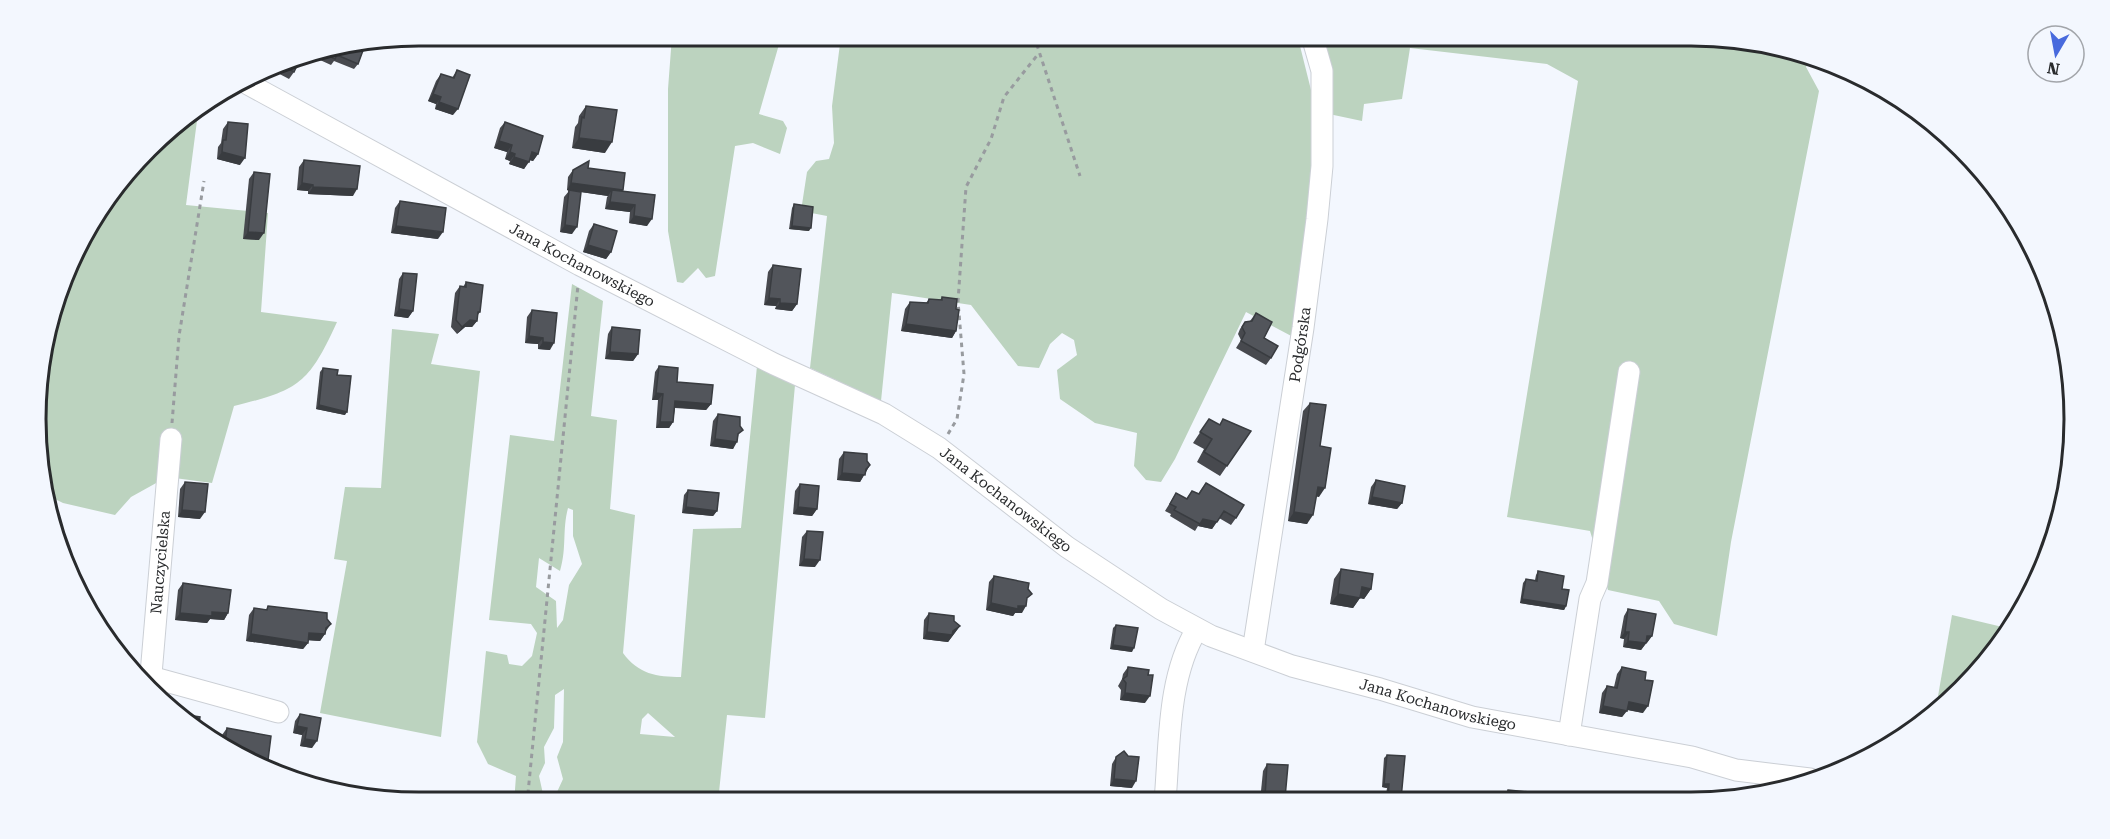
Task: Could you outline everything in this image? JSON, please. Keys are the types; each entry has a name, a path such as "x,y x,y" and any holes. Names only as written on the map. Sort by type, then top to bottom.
{"street":[{"name":"Podgórska","path":"1253,651 1302,339 1317,219 1322,166 1322,71 1315,46"},
{"name":"Jana Kochanowskiego","path":"252,86 580,265 774,364 885,414 939,448 1066,547 1161,609 1197,629 1292,666 1380,689 1472,717 1692,757 1736,770 1796,777"},
{"path":"1569,735 1590,599 1597,583 1629,372"},
{"name":"Nauczycielska","path":"151,678 171,439"},
{"path":"1166,792 1179,669 1197,629"},
{"path":"156,683 278,712"}],"path":[{"path":"1037,46 1080,176"},
{"path":"939,448 957,420 964,374 958,301 966,187 991,139 1004,97 1039,53"},
{"path":"171,439 179,336 204,181"},
{"path":"528,792 580,265"}],"green space":[{"path":"671,46 779,46 759,114 783,121 787,128 780,154 753,143 735,146 715,276 706,278 698,268 683,283 677,282 668,231 668,89"},
{"path":"840,46 1300,46 1318,118 1297,339 1246,312 1175,459 1161,482 1146,480 1134,466 1137,433 1095,423 1060,399 1057,370 1077,355 1074,340 1062,333 1050,344 1039,368 1018,366 971,305 892,293 881,401 810,368 827,216 801,211 807,172 816,161 829,159 834,143 832,106"},
{"path":"1313,46 1690,46 1739,50 1807,65 1819,91 1731,542 1717,636 1674,624 1659,601 1608,590 1590,531 1507,517 1578,81 1547,64 1410,48 1402,99 1364,104 1362,121 1329,114"},
{"path":"197,120 186,205 268,213 261,312 337,322 318,359 300,381 274,395 234,406 212,483 167,477 131,497 115,515 56,499 54,492 46,420 54,347 66,300 85,255 109,212 156,156"},
{"path":"572,284 603,301 591,416 617,420 610,509 635,515 623,653 635,666 649,673 681,677 693,529 741,528 757,366 795,385 765,718 727,715 719,792 557,792 563,779 557,757 563,742 564,689 555,695 554,728 544,747 545,763 539,776 543,792 515,792 516,776 488,764 477,742 486,651 507,655 509,664 522,666 532,656 537,633 531,624 489,620 510,435 554,441","holes":["568,508 573,510 573,536 582,564 569,585 563,620 557,628 556,601 536,587 539,558 560,571","648,713 675,737 640,734 642,719"]},
{"path":"392,329 439,334 431,364 480,371 441,737 320,713 347,561 334,559 345,487 381,488"},
{"path":"1952,615 2001,627 1971,665 1938,698"}],"building":[{"path":"363,51 358,64 339,56"},
{"path":"457,70 470,75 458,109 439,102 441,97 433,94 441,74 454,78"},
{"path":"586,106 617,110 612,142 579,138"},
{"path":"228,122 248,124 245,158 222,152"},
{"path":"505,122 543,136 538,154 532,152 529,162 514,157 515,154 510,152 512,145 499,141"},
{"path":"304,160 360,166 357,189 313,187 313,185 302,183"},
{"path":"589,161 588,168 625,173 623,190 571,183 573,170"},
{"path":"254,172 270,174 264,233 248,232"},
{"path":"569,190 581,192 577,227 565,225"},
{"path":"612,190 655,195 652,219 634,216 635,205 610,202"},
{"path":"400,201 446,208 443,232 396,226"},
{"path":"794,204 813,207 811,228 792,226"},
{"path":"594,224 617,231 611,252 588,245"},
{"path":"773,265 801,269 797,304 780,303 780,299 769,298"},
{"path":"403,273 417,274 413,311 399,309"},
{"path":"466,282 483,285 477,321 470,320 462,327 456,320 460,286 466,287"},
{"path":"942,297 957,299 956,309 959,310 956,331 906,324 910,302 928,303 929,299 942,300"},
{"path":"532,310 557,313 554,343 543,342 543,338 529,336"},
{"path":"1256,313 1272,322 1264,338 1278,346 1271,358 1241,341 1245,333 1242,327 1245,322 1252,321"},
{"path":"612,327 640,330 638,354 610,352"},
{"path":"659,366 678,368 677,382 713,385 711,404 675,401 673,422 660,422 663,394 656,393"},
{"path":"323,368 338,370 337,375 351,376 347,412 319,405"},
{"path":"1310,403 1326,405 1320,446 1331,448 1325,488 1318,487 1313,515 1294,512"},
{"path":"718,414 740,417 740,426 743,430 738,434 737,442 715,439"},
{"path":"1209,419 1220,425 1223,419 1251,431 1227,466 1204,452 1212,439 1200,432"},
{"path":"844,452 867,454 867,461 870,465 865,475 842,473"},
{"path":"1376,480 1405,486 1402,503 1372,497"},
{"path":"185,482 208,484 205,512 182,510"},
{"path":"1206,483 1244,505 1236,518 1224,511 1217,522 1203,519 1200,524 1174,510 1176,507 1170,504 1176,493 1187,499 1192,491 1199,494"},
{"path":"800,484 819,486 817,509 798,507"},
{"path":"688,490 719,493 717,511 686,507"},
{"path":"807,531 823,532 820,560 804,559"},
{"path":"1341,569 1373,574 1371,589 1362,587 1360,598 1338,594"},
{"path":"1538,571 1564,576 1562,589 1569,590 1566,606 1522,599 1526,579 1537,581"},
{"path":"994,576 1029,583 1028,589 1032,594 1027,598 1026,606 1018,606 1018,609 991,603"},
{"path":"183,583 231,590 228,613 212,612 212,616 180,613"},
{"path":"268,606 327,613 327,619 331,624 326,628 325,634 309,633 308,643 251,634 254,608 267,610"},
{"path":"1628,609 1656,614 1652,636 1647,636 1646,643 1628,641 1629,632 1625,632"},
{"path":"929,613 954,616 954,621 960,626 953,631 952,635 927,632"},
{"path":"1116,625 1138,628 1134,648 1113,645"},
{"path":"1128,667 1149,670 1148,675 1153,675 1150,696 1125,693 1126,683 1123,679 1127,676"},
{"path":"1622,667 1646,672 1645,680 1653,681 1648,706 1629,702 1627,711 1603,706 1607,686 1617,688"},
{"path":"300,714 321,718 317,741 305,739 307,728 297,726"},
{"path":"227,728 271,736 268,760 233,743 226,738"},
{"path":"1124,751 1128,756 1139,757 1136,781 1114,779 1116,757"},
{"path":"1387,755 1405,756 1402,792 1388,792 1389,784 1384,784"},
{"path":"1267,764 1288,765 1286,792 1265,792"}]}
